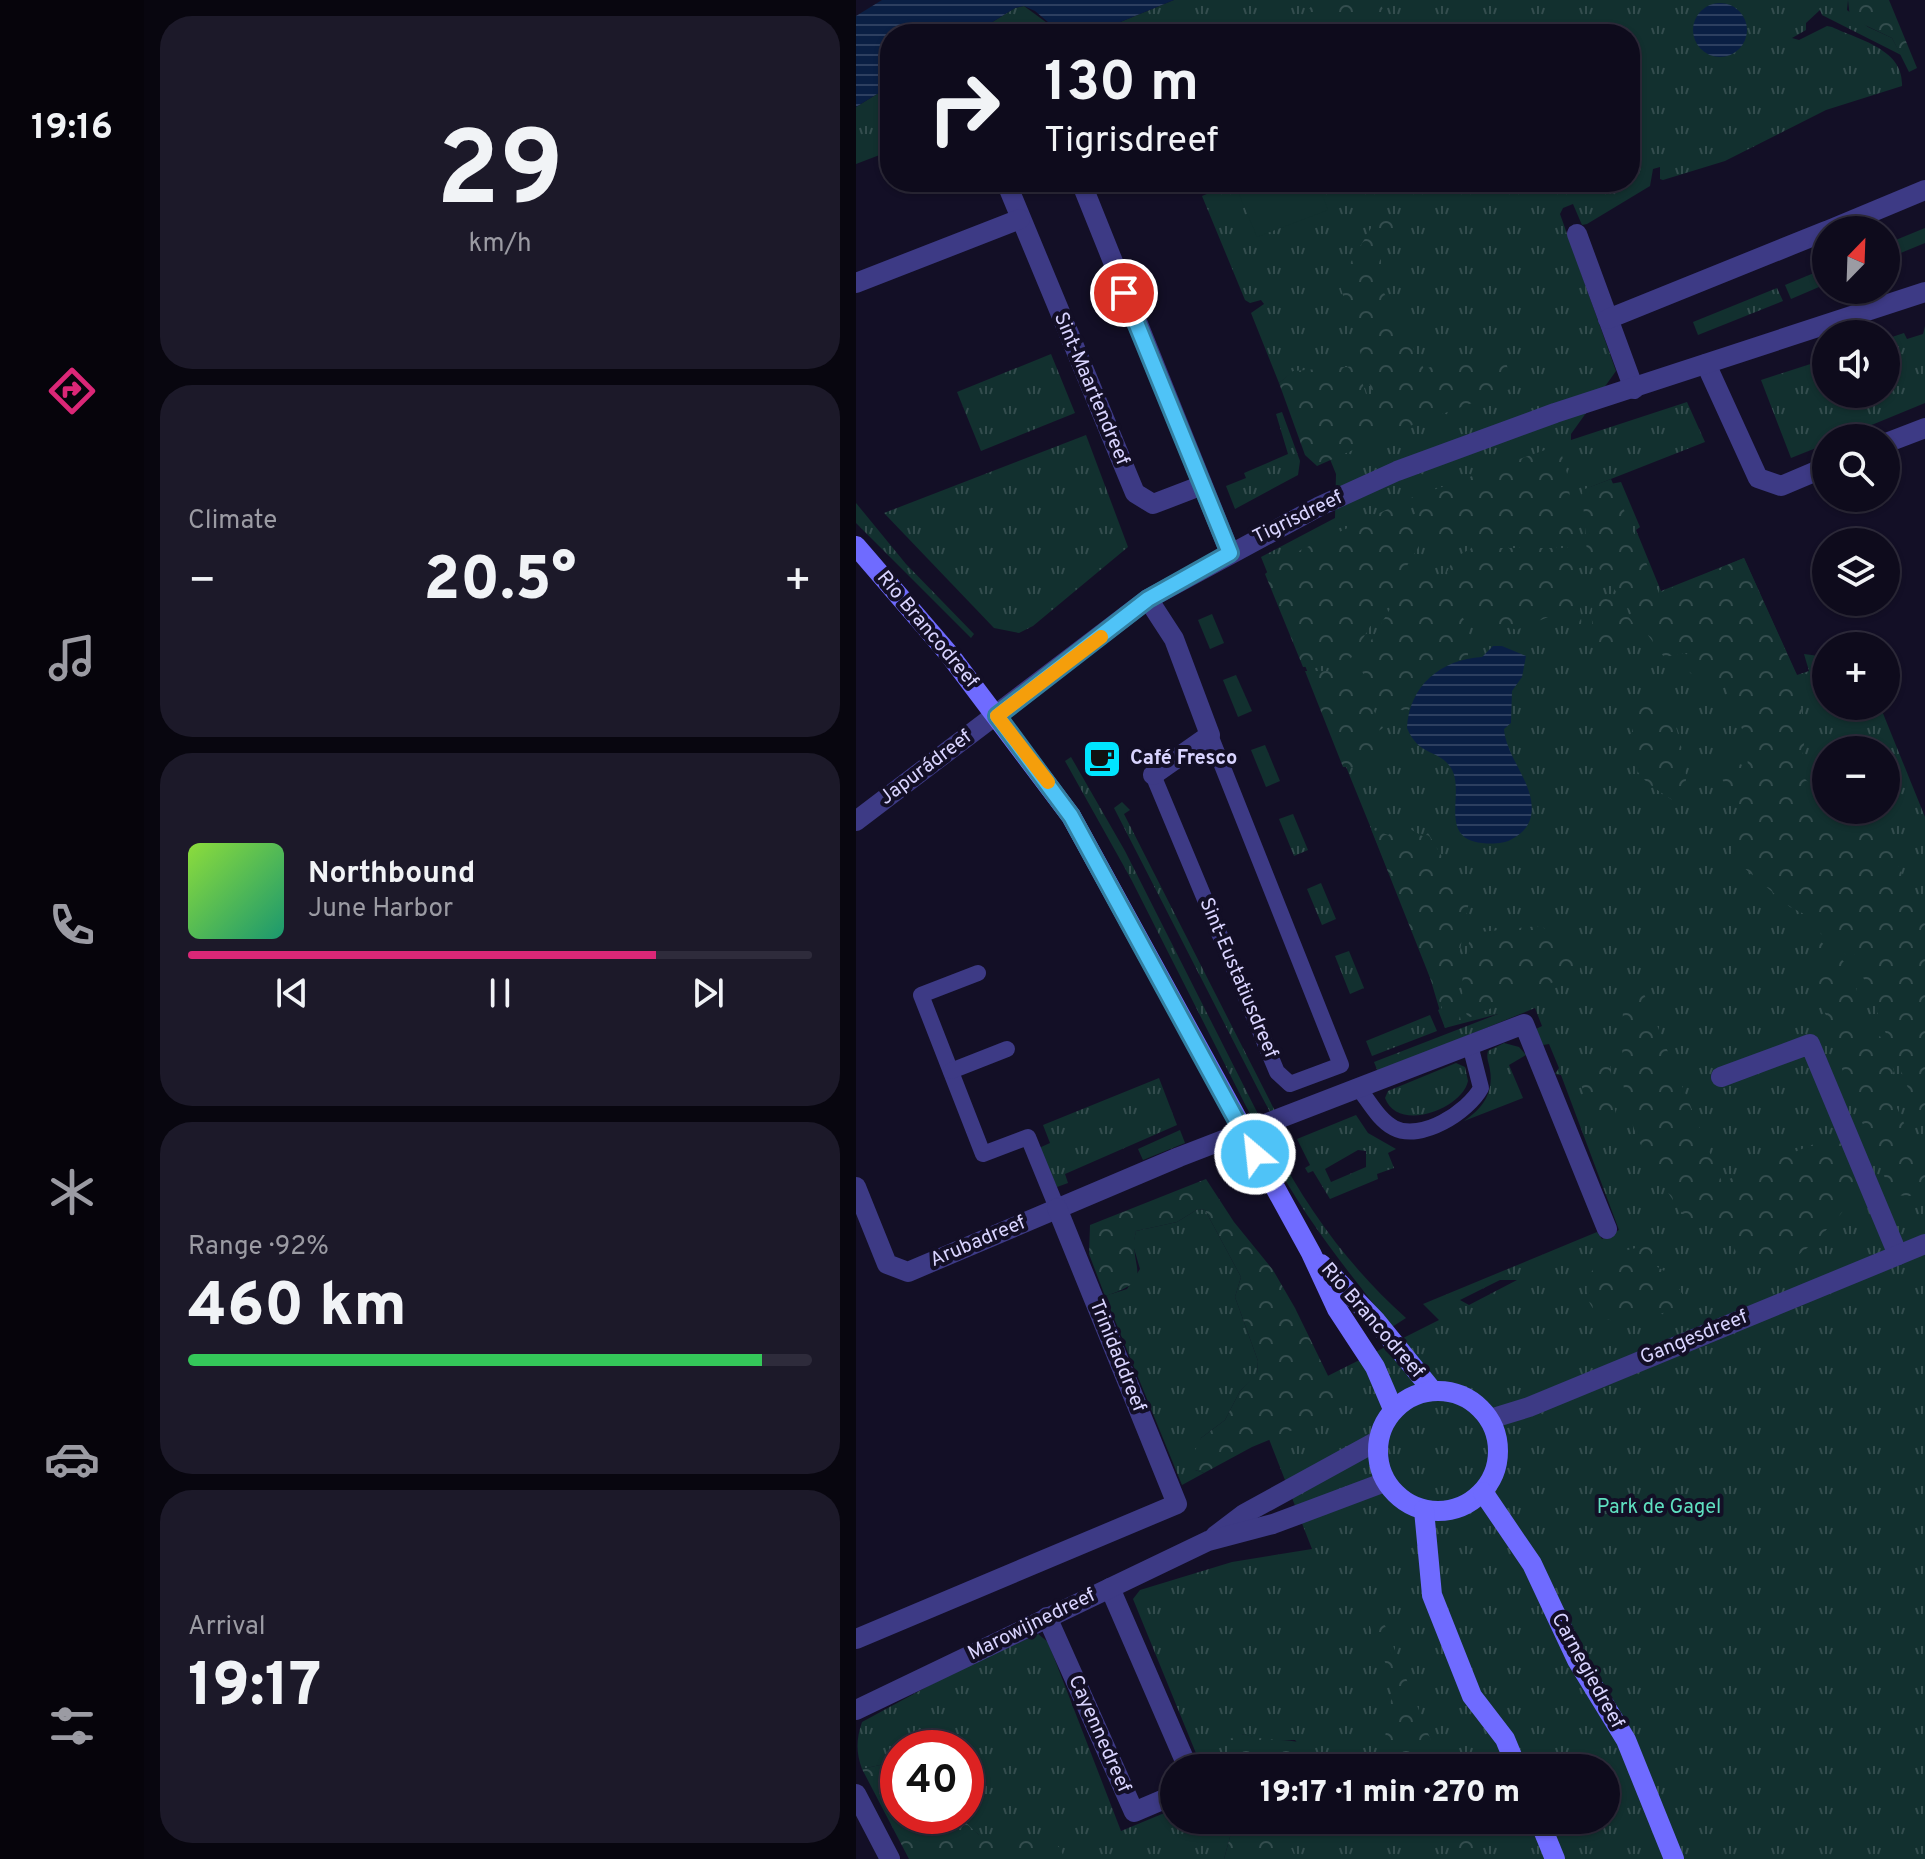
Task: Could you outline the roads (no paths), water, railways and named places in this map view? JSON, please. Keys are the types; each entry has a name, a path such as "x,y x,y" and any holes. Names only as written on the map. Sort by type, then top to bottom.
{"street":[{"path":"1863,216 1925,190"},
{"name":"Sint-Maartendreef","path":"1010,192 1135,493 1153,504 1200,486"},
{"path":"1085,192 1200,486 1230,553"},
{"path":"856,283 1020,219"},
{"path":"1577,234 1634,389"},
{"path":"1608,319 1812,237"},
{"name":"Tigrisdreef","path":"997,716 1148,599 1230,553 1397,471 1555,413 1925,292"},
{"path":"1706,364 1758,478 1781,486 1812,473"},
{"path":"1900,438 1925,428"},
{"name":"Rio Brancodreef","path":"856,546 949,654 1071,816 1311,1253 1337,1309 1375,1367 1393,1409"},
{"name":"Sint-Eustatiusdreef","path":"1148,599 1174,639 1210,735 1153,775"},
{"name":"Japurádreef","path":"856,821 997,716"},
{"path":"1244,1134 1524,1024 1607,1229"},
{"path":"1721,1077 1810,1044 1898,1255"},
{"name":"Arubadreef","path":"858,1196 887,1264 908,1272 1057,1208 1244,1134"},
{"name":"Trinidaddreef","path":"856,1639 1177,1504 1057,1208"},
{"name":"Gangesdreef","path":"1490,1419 1529,1407 1925,1244"},
{"name":"Rio Brancodreef","path":"1311,1253 1376,1321 1432,1390"},
{"path":"1432,1390 1465,1396 1490,1419 1499,1443 1496,1469 1483,1492 1466,1505 1446,1511 1424,1510 1402,1500 1385,1482 1377,1441 1393,1409 1411,1396 1432,1390"},
{"name":"Marowijnedreef","path":"1208,1541 1244,1514 1377,1441"},
{"name":"Marowijnedreef","path":"856,1710 1208,1541 1273,1524 1385,1482"},
{"name":"Carnegiedreef","path":"1483,1492 1532,1564 1577,1660 1626,1740 1674,1859"},
{"path":"1424,1510 1432,1595 1472,1696 1505,1739 1511,1754"},
{"path":"1110,1588 1182,1754"},
{"name":"Cayennedreef","path":"1047,1617 1134,1812 1160,1801"},
{"path":"856,1794 890,1859"},
{"path":"1545,1834 1555,1859"}],"lane":[{"name":"Sint-Eustatiusdreef","path":"1153,775 1277,1072 1290,1084 1341,1065 1210,735"},
{"path":"978,973 921,995 983,1154 1028,1137 1057,1208"},
{"path":"1360,1090 1383,1121 1397,1130 1428,1127 1464,1110 1481,1088 1470,1045"},
{"path":"951,1071 1007,1049"}],"water":[{"path":"882,0 1174,0 1115,24 1050,24 1024,6 989,24 880,24 880,92 856,107 856,16"},
{"path":"1720,3 1739,11 1747,30 1739,49 1720,57 1701,49 1693,30 1701,11"},
{"path":"1493,646 1502,646 1526,656 1522,677 1512,691 1511,723 1504,729 1532,805 1530,820 1521,832 1509,841 1489,844 1468,839 1460,833 1455,813 1455,778 1451,768 1441,758 1417,744 1407,728 1414,699 1430,678 1453,663 1482,657"}],"place":[{"name":"Café Fresco","path":"1102,759"}],"park label":[{"name":"Park de Gagel","path":"1659,1508"}]}
